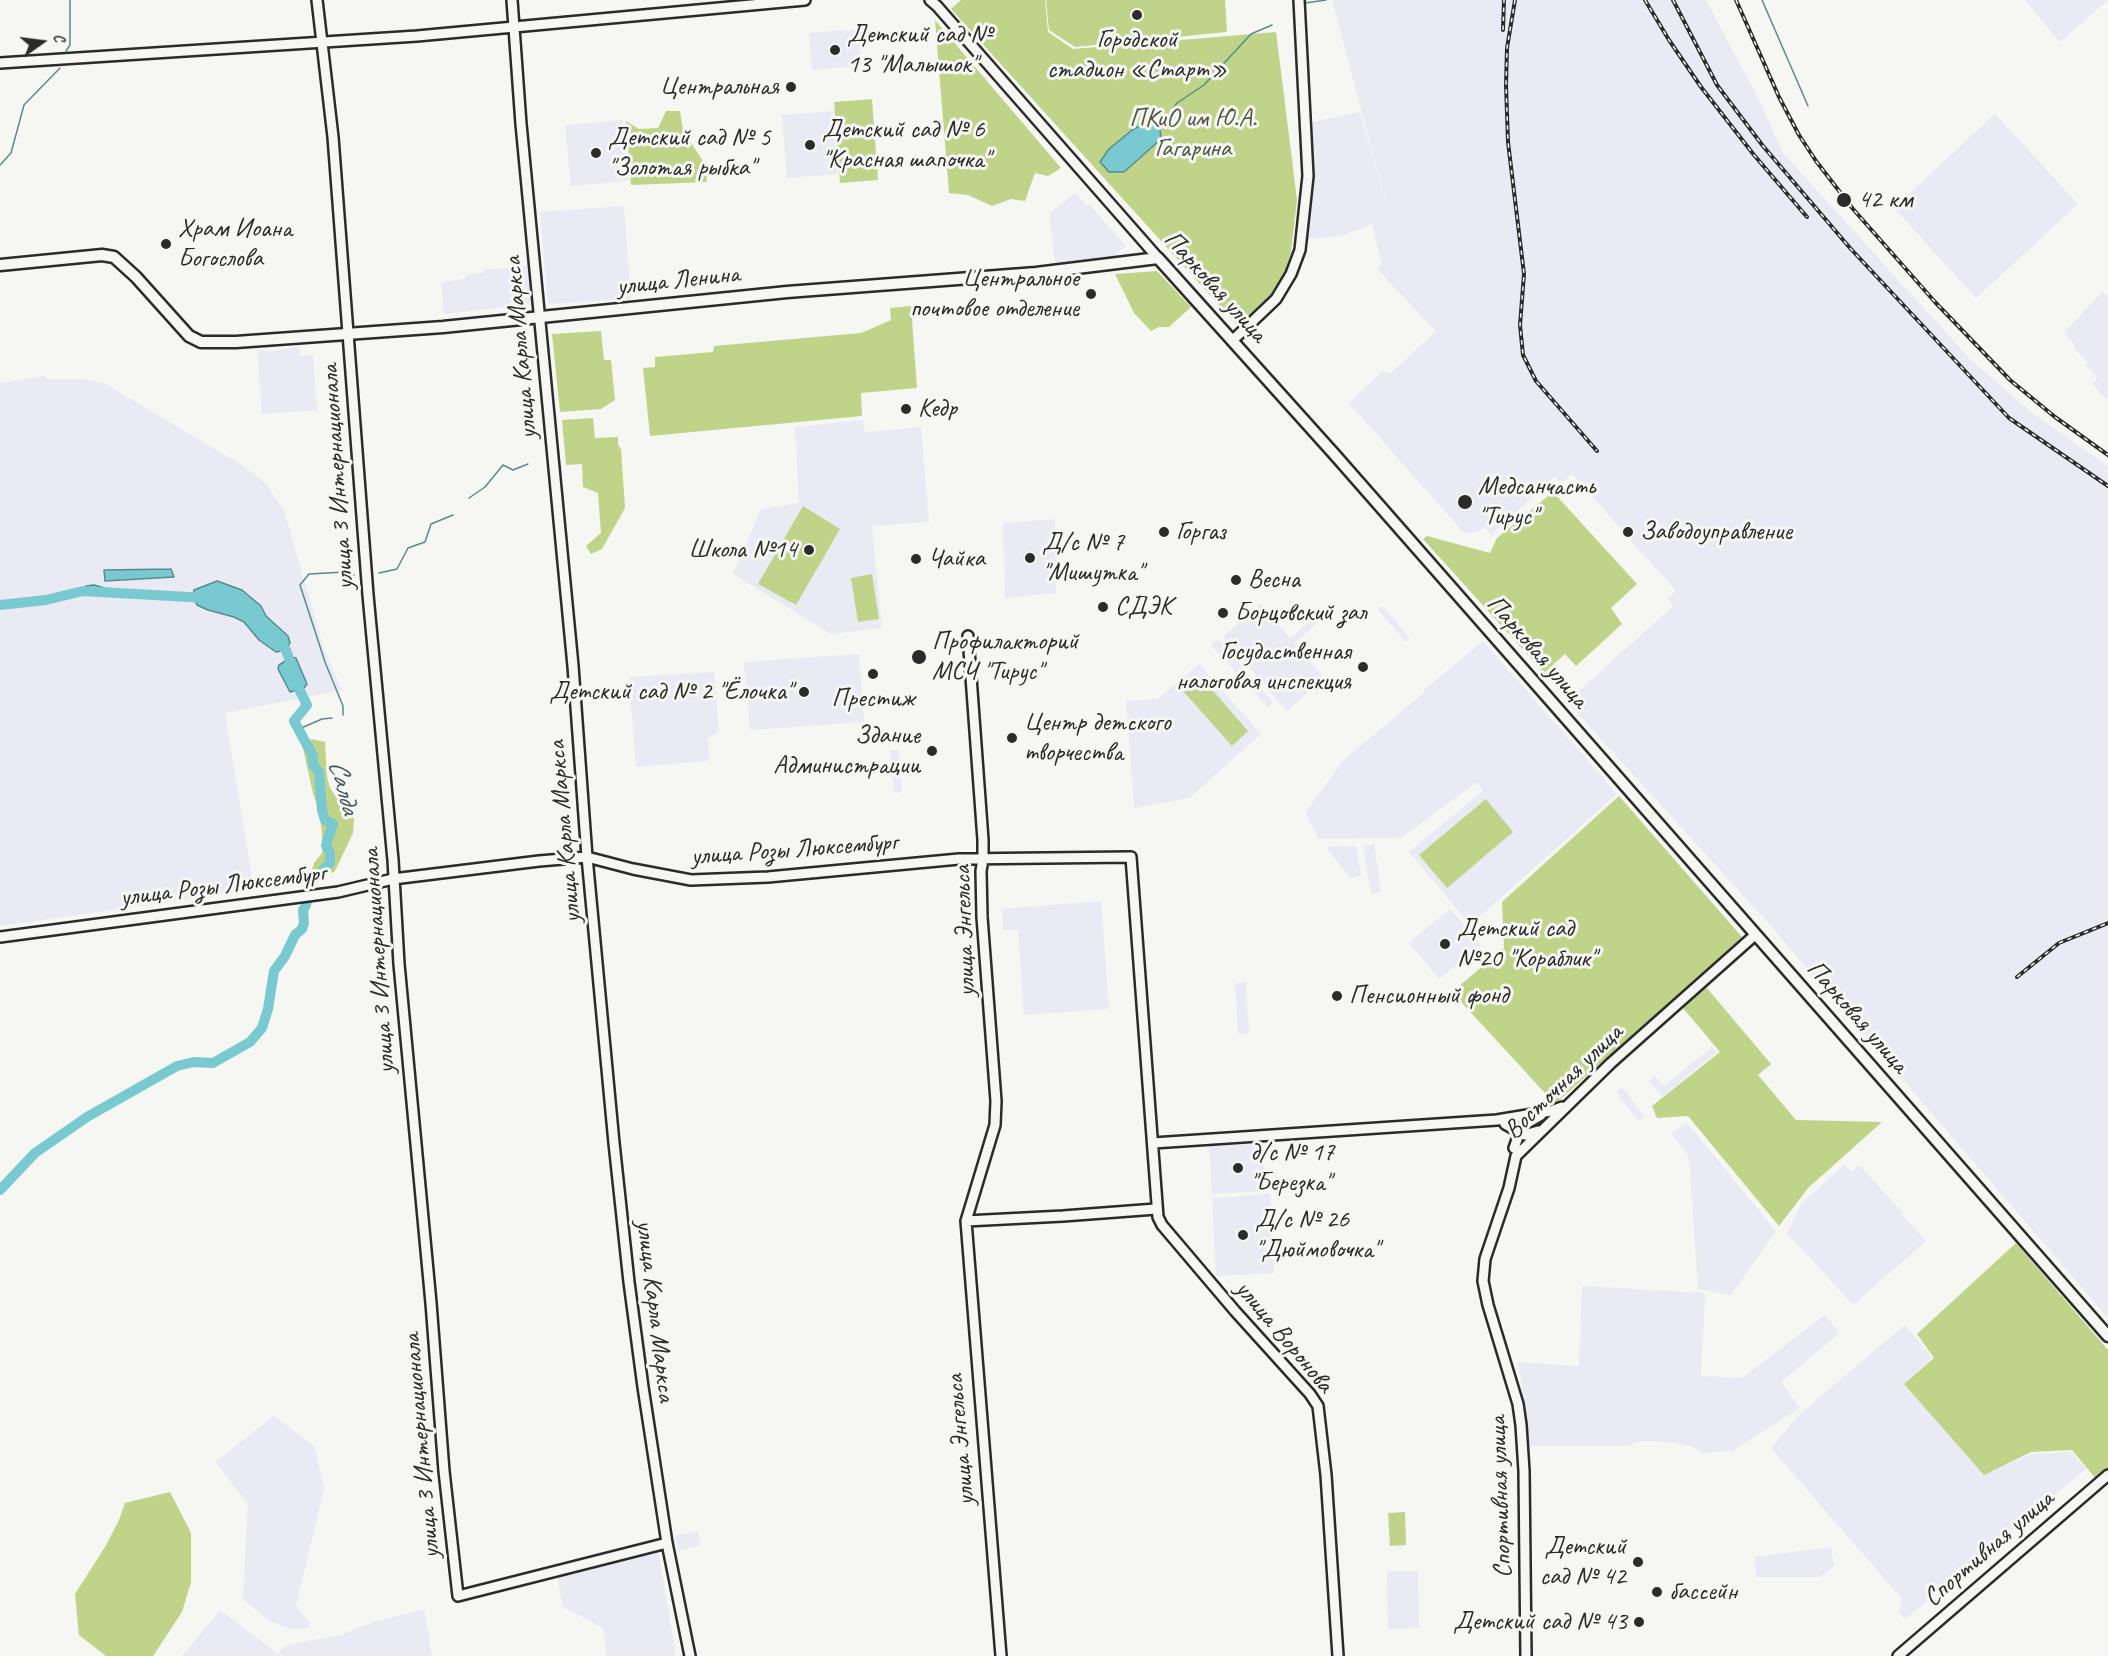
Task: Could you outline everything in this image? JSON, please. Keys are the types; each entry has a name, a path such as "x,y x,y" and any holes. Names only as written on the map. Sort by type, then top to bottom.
{"main road":[{"name":"улица Ленина","path":"0,265 102,255 114,257 136,277 189,336 201,342 236,342 443,327 787,292 1044,273 1158,258"},
{"name":"Парковая улица","path":"1158,258 1233,340 2108,1336"}],"street":[{"name":"улица 3 Интернационала","path":"317,0 333,137 399,964 444,1471 458,1596 667,1543"},
{"name":"улица Карла Маркса","path":"512,0 539,317 573,666 587,857 629,1282 667,1543 690,1656"},
{"path":"0,63 417,36 805,0"},
{"name":"Парковая улица","path":"930,0 1158,258"},
{"path":"1233,340 1276,299 1291,274 1300,250 1308,176 1299,0"},
{"name":"улица Энгельса","path":"968,636 983,859 982,917 996,1101 995,1125 966,1221 1001,1656"},
{"name":"улица Розы Люксембург","path":"0,937 338,892 393,879 587,857 691,880 768,877 959,859 1131,857"},
{"name":"улица Воронова","path":"1131,857 1156,1209 1162,1225 1318,1406 1326,1475 1338,1656"},
{"name":"Восточная улица","path":"1488,1305 1483,1281 1485,1259 1509,1188 1515,1152 1755,935"},
{"path":"1515,1152 1518,1133 1526,1122 1569,1103"},
{"name":"Восточная улица","path":"1153,1143 1504,1120 1548,1111"},
{"path":"1518,1117 1526,1122 1531,1129 1530,1138 1518,1133 1504,1120 1518,1117"},
{"path":"1504,1120 1515,1152"},
{"path":"966,1221 1156,1209"},
{"name":"Спортивная улица","path":"1488,1305 1518,1404 1521,1425 1524,1471 1526,1656"},
{"name":"Спортивная улица","path":"1898,1656 2108,1475"}],"shaded area":[{"path":"1332,0 1706,0 1760,102 1783,153 1969,358 2032,413 2108,466 2108,1318 1763,917 1567,702 1673,606 1668,599 1676,591 1572,474 1561,483 1555,476 1491,535 1484,527 1477,532 1464,533 1349,403 1383,371 1390,374 1436,331 1377,269 1382,264 1372,224 1341,236 1307,239 1312,122 1360,112 1391,221"},
{"path":"2025,0 2108,0 2060,42"},
{"name":"Детский сад № 13 \"Малышок\"","path":"858,29 862,66 812,70 809,33"},
{"name":"Детский сад № 6 \"Красная шапочка\"","path":"833,111 838,174 787,178 782,115"},
{"path":"1995,114 2078,204 1976,298 1894,208"},
{"name":"Детский сад № 5 \"Золотая рыбка\"","path":"622,120 628,181 571,186 565,125"},
{"path":"1075,193 1086,206 1089,204 1126,246 1108,262 1056,267 1049,214"},
{"path":"624,206 631,299 548,304 540,212"},
{"path":"529,266 532,304 444,314 441,282 465,279 466,275 483,273 484,270"},
{"path":"2102,292 2108,297 2108,401 2092,384 2098,377 2086,366 2088,362 2064,333"},
{"path":"299,346 300,356 313,355 317,410 262,414 257,349 271,352"},
{"path":"44,376 47,379 84,379 104,383 245,467 266,484 284,511 325,652 342,690 225,713 254,890 0,926 0,383"},
{"name":"Школа №14","path":"863,420 865,432 921,427 929,522 872,526 882,628 831,634 733,574 761,509 799,503 795,427"},
{"name":"Д/с № 7 \"Мишутка\"","path":"1055,519 1056,593 1005,598 1003,523"},
{"path":"1260,604 1290,638 1320,612 1324,617 1294,644 1324,678 1287,711 1223,637"},
{"path":"1382,606 1410,638 1406,642 1378,610"},
{"path":"1218,639 1273,702 1268,707 1211,645"},
{"path":"1483,641 1617,794 1470,925 1409,852 1483,791 1477,782 1401,838 1319,839 1305,813 1344,760"},
{"name":"Детский сад № 2 \"Ёлочка\"","path":"859,654 864,722 750,730 744,662"},
{"path":"1199,664 1261,734 1189,798 1134,808 1126,701 1158,699"},
{"path":"714,672 719,731 708,738 709,761 636,767 629,677"},
{"path":"890,750 899,750 902,792 894,793"},
{"path":"1374,844 1381,892 1371,894 1363,846"},
{"path":"1356,846 1361,876 1350,878 1326,847"},
{"path":"1101,901 1109,1009 1024,1015 1018,930 1003,930 1002,909"},
{"name":"Детский сад №20 \"Кораблик\"","path":"1450,909 1481,945 1439,979 1409,943"},
{"path":"1246,982 1249,1033 1238,1034 1235,983"},
{"path":"1712,1047 1717,1052 1662,1097 1649,1081 1655,1076 1664,1086"},
{"path":"1622,1087 1644,1116 1638,1121 1616,1092"},
{"path":"1687,1123 1776,1231 1731,1295 1698,1289 1689,1157 1671,1133"},
{"name":"д/с № 17 \"Березка\"","path":"1263,1143 1266,1191 1212,1194 1209,1146"},
{"path":"1844,1165 1851,1172 1859,1165 1926,1241 1853,1305 1787,1233 1802,1203"},
{"name":"Д/с № 26 \"Дюймовочка\"","path":"1270,1194 1274,1273 1216,1276 1212,1198"},
{"path":"1582,1286 1705,1293 1701,1376 1742,1378 1825,1315 1840,1333 1781,1382 1800,1408 1732,1451 1703,1453 1691,1446 1659,1441 1639,1441 1628,1446 1528,1446 1517,1362 1579,1366"},
{"path":"1905,1325 1932,1358 1904,1384 1984,1474 2032,1454 2071,1452 2086,1469 1905,1619 1899,1613 1902,1599 1771,1448 1801,1413"},
{"path":"274,1416 314,1446 324,1488 296,1606 309,1622 309,1628 290,1629 268,1620 243,1599 248,1504 215,1462"},
{"path":"698,1531 701,1545 679,1551 675,1536"},
{"path":"1831,1547 1834,1566 1820,1577 1756,1577 1755,1557"},
{"path":"658,1550 676,1656 607,1656 603,1628 563,1607 557,1576"},
{"path":"1387,1571 1418,1571 1419,1628 1388,1629"},
{"path":"424,1609 432,1656 283,1656 278,1652 287,1645 341,1635 374,1622"},
{"path":"220,1610 281,1656 182,1656"}],"green space":[{"name":"ПКиО им Ю.А. Гагарина","path":"961,0 1045,0 1048,32 1073,49 1276,32 1297,200 1291,252 1283,277 1271,298 1248,319 1237,325 951,9"},
{"name":"Городской стадион «Старт»","path":"1046,0 1225,0 1227,32 1075,47 1049,30"},
{"path":"935,20 1061,168 1048,176 1035,173 1025,201 1011,199 992,206 968,195 949,193"},
{"path":"872,99 878,180 840,183 834,102"},
{"path":"666,111 680,111 683,130 706,166 707,182 631,185 626,121 639,129 658,128"},
{"path":"1157,271 1191,307 1169,327 1159,327 1151,331 1134,313 1115,274"},
{"path":"911,306 917,388 861,393 862,416 650,436 643,368 655,367 655,357 713,352 714,346 861,333 891,320 890,308"},
{"path":"601,331 604,360 611,360 615,400 601,409 560,412 552,334"},
{"path":"593,418 595,438 618,437 618,445 621,449 625,508 602,549 591,554 586,546 601,533 598,493 583,487 582,464 566,465 562,420"},
{"path":"1553,492 1637,584 1611,608 1622,624 1576,666 1565,654 1544,673 1423,539 1427,536 1490,553 1497,538"},
{"path":"803,506 840,529 796,605 758,584"},
{"path":"872,574 879,619 858,622 851,578"},
{"path":"1201,677 1248,731 1232,746 1184,692"},
{"path":"312,739 325,742 330,788 354,819 353,833 335,871 325,876 311,873 314,863 322,853 319,811 302,744"},
{"path":"1619,796 1742,937 1555,1104 1452,992 1504,948 1502,902"},
{"path":"1486,799 1513,832 1447,888 1419,855"},
{"path":"1706,987 1771,1064 1758,1075 1796,1120 1882,1122 1808,1188 1779,1226 1688,1116 1657,1118 1652,1106 1720,1052 1683,1008"},
{"path":"2016,1243 2108,1350 2108,1469 2097,1480 2072,1450 2031,1452 1984,1475 1904,1384 1934,1358 1917,1334"},
{"path":"170,1492 191,1533 191,1582 182,1612 153,1656 106,1656 79,1635 75,1594 105,1547 125,1503"},
{"path":"1405,1512 1406,1545 1390,1546 1388,1513"}],"water":[{"path":"1167,118 1160,129 1161,139 1124,172 1109,172 1100,162 1109,149 1132,130 1145,123 1158,124"},
{"path":"171,569 174,577 105,581 104,570"},
{"path":"217,581 242,590 261,606 266,616 288,636 290,643 286,650 276,652 259,640 244,622 197,605 193,596 194,590"},
{"path":"94,585 117,593 112,595 84,594 86,586"},
{"path":"292,657 296,658 307,684 304,688 290,692 278,669 279,665"}],"waterway":[{"path":"66,51 70,45 70,0"},
{"path":"1305,3 1326,0"},
{"path":"1762,0 1808,106"},
{"path":"1166,118 1177,103 1204,85 1251,34 1272,25"},
{"path":"0,165 11,153 24,105 60,68"},
{"path":"469,498 485,487 503,465 513,470 528,464"},
{"path":"379,573 397,569 408,548 425,542 431,524 453,515"},
{"path":"343,715 343,706 325,662 300,585 309,574 345,572 354,575"},
{"name":"Салда","path":"0,605 46,600 83,591 206,598"},
{"name":"Салда","path":"0,1190 35,1153 87,1117 177,1066 194,1062 213,1063 250,1042 262,1028 268,1009 274,971 304,923 303,910 310,883 330,863 330,853 326,845 333,824 325,820 319,772 313,765 313,756 294,721 307,705 286,650 278,642"},
{"path":"299,729 322,719 332,718"}],"railway":[{"path":"1503,30 1504,0"},
{"path":"1515,0 1507,48 1506,85 1508,142 1524,274 1520,325 1523,355 1536,381 1597,451"},
{"path":"1645,0 1701,87 1754,155 1807,217"},
{"path":"1673,0 1717,85 1763,146 1850,248 2009,418 2108,486"},
{"path":"1736,0 1779,97 1799,135 1853,209 1935,302 2010,380 2055,417 2108,455"},
{"path":"2017,977 2059,943 2108,923"}],"place":[{"name":"Городской стадион «Старт»","path":"1137,15"},
{"name":"Детский сад № 13 \"Малышок\"","path":"835,50"},
{"name":"Центральная","path":"791,87"},
{"name":"Детский сад № 6 \"Красная шапочка\"","path":"810,145"},
{"name":"Детский сад № 5 \"Золотая рыбка\"","path":"596,153"},
{"name":"42 км","path":"1844,200"},
{"name":"Храм Иоана Богослова","path":"166,244"},
{"name":"Центральное почтовое отделение","path":"1091,294"},
{"name":"Кедр","path":"906,409"},
{"name":"Медсанчасть \"Тирус\"","path":"1465,502"},
{"name":"Горгаз","path":"1164,532"},
{"name":"Заводоуправление","path":"1628,532"},
{"name":"Школа №14","path":"809,550"},
{"name":"Д/с № 7 \"Мишутка\"","path":"1030,558"},
{"name":"Чайка","path":"916,559"},
{"name":"Весна","path":"1236,580"},
{"name":"СДЭК","path":"1103,607"},
{"name":"Борцовский зал","path":"1223,613"},
{"name":"Профилакторий МСЧ \"Тирус\"","path":"919,657"},
{"name":"Госудаственная налоговая инспекция","path":"1363,667"},
{"name":"Престиж","path":"873,674"},
{"name":"Детский сад № 2 \"Ёлочка\"","path":"804,692"},
{"name":"Центр детского творчества","path":"1012,738"},
{"name":"Здание Администрации","path":"932,751"},
{"name":"Детский сад №20 \"Кораблик\"","path":"1445,944"},
{"name":"Пенсионный фонд","path":"1337,996"},
{"name":"д/с № 17 \"Березка\"","path":"1238,1168"},
{"name":"Д/с № 26 \"Дюймовочка\"","path":"1243,1235"},
{"name":"Детский сад № 42","path":"1638,1562"},
{"name":"бассейн","path":"1657,1592"},
{"name":"Детский сад № 43","path":"1639,1622"}]}
